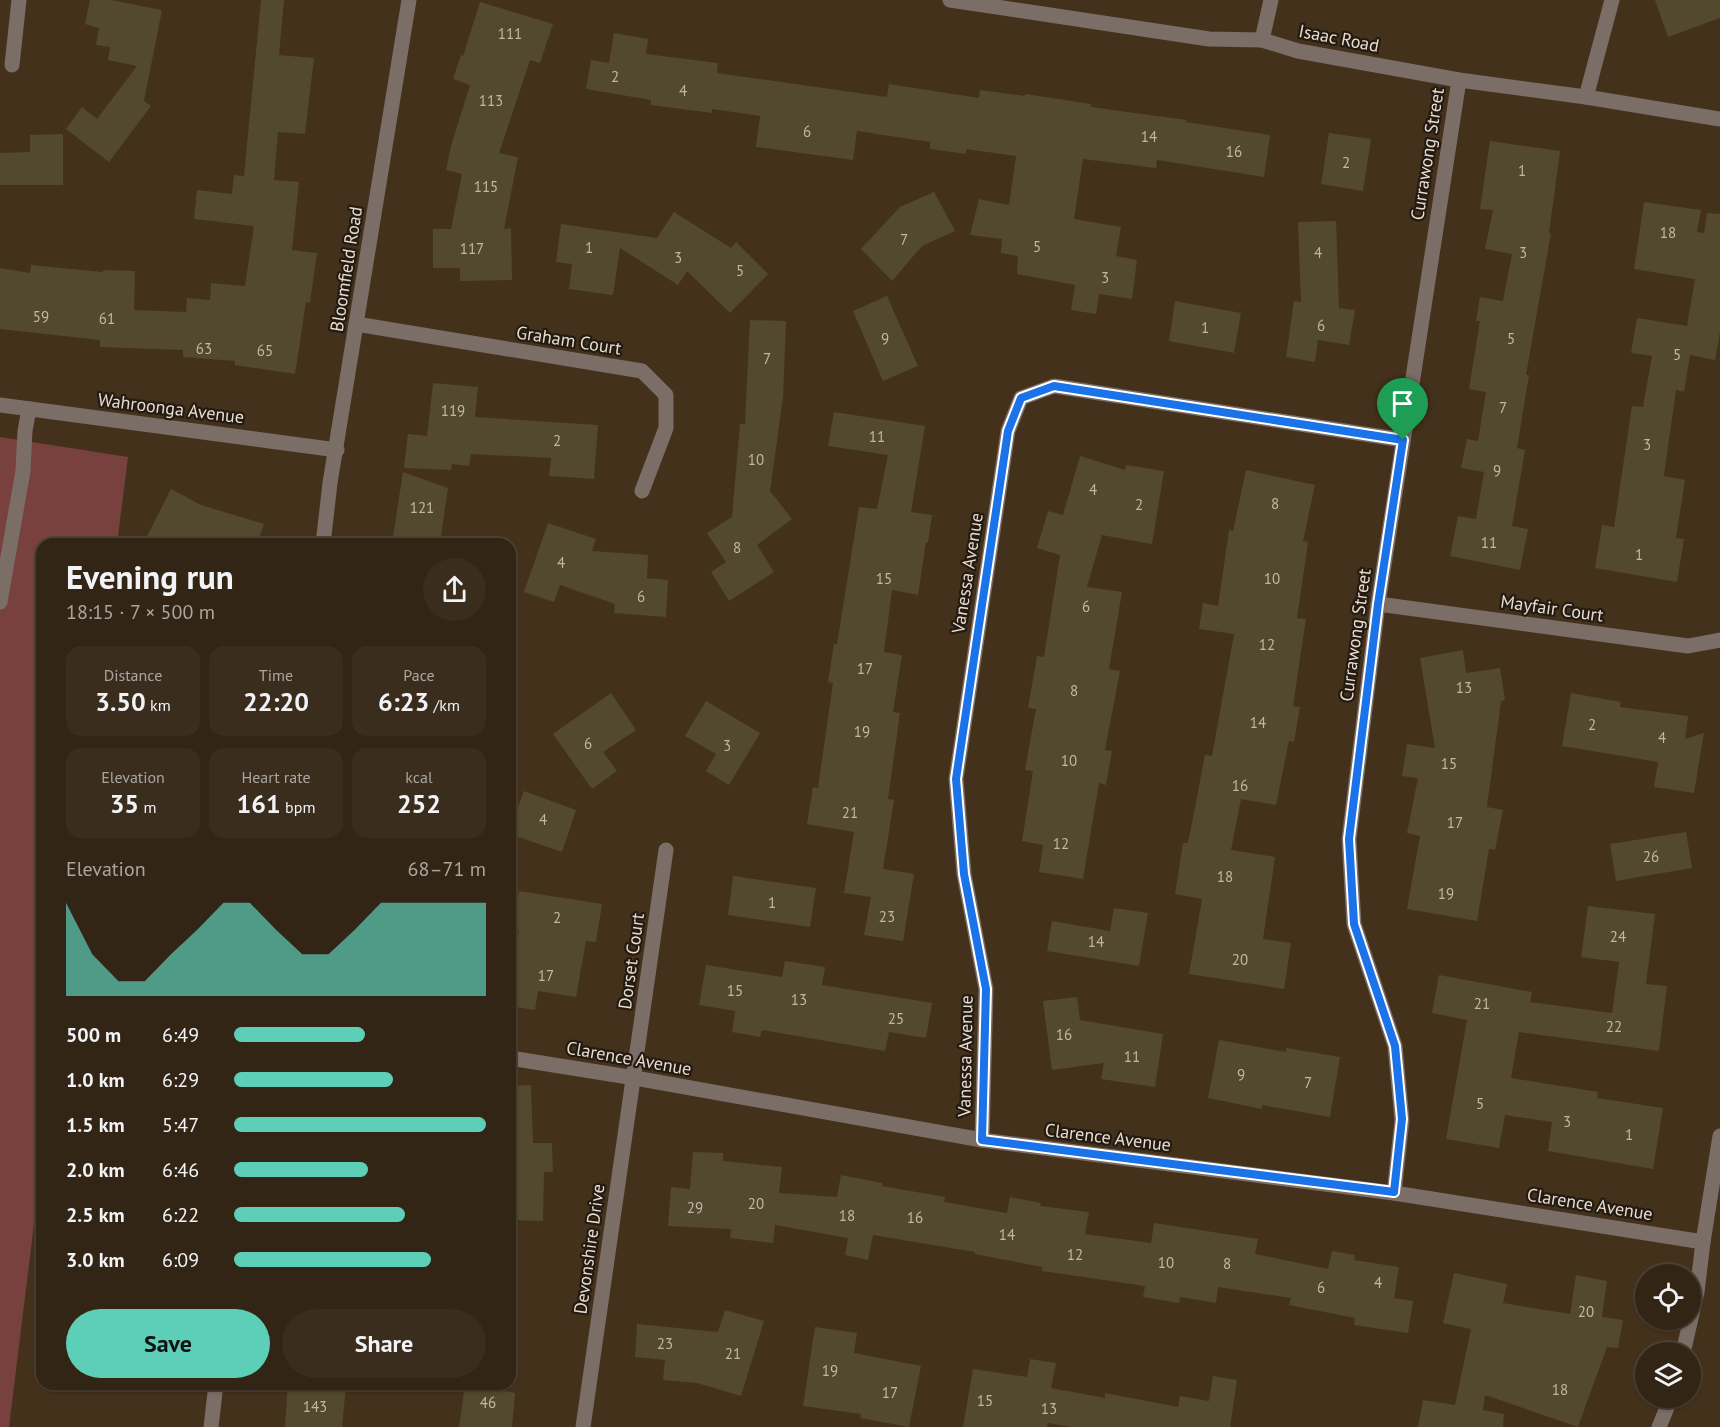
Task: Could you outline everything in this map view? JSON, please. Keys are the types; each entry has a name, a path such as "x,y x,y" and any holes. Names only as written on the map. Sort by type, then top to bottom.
{"street":[{"path":"12,65 19,0"},
{"name":"Bloomfield Road","path":"324,538 409,0"},
{"name":"Isaac Road","path":"950,0 1209,39 1262,40 1298,51 1459,80 1586,97 1720,119"},
{"path":"1262,40 1271,0"},
{"path":"1586,97 1612,0"},
{"name":"Currawong Street","path":"1394,1192 1402,1119 1395,1046 1354,924 1349,839 1378,604 1459,80"},
{"name":"Graham Court","path":"356,324 642,371 666,395 666,428 642,491"},
{"name":"Vanessa Avenue","path":"982,1140 986,989 964,874 956,779 1008,431 1021,398 1054,386 1403,440"},
{"name":"Wahroonga Avenue","path":"0,405 337,450"},
{"path":"0,602 23,471 25,431 29,409"},
{"name":"Mayfair Court","path":"1378,604 1688,646 1720,640"},
{"name":"Dorset Court","path":"634,1078 666,850"},
{"name":"Clarence Avenue","path":"516,1059 982,1140 1394,1192 1703,1242"},
{"name":"Devonshire Drive","path":"583,1427 634,1078"},
{"path":"1686,1342 1697,1292 1720,1136"},
{"path":"211,1427 215,1390"},
{"path":"1659,1427 1667,1408"}],"shaded area":[{"path":"0,437 128,457 118,538 36,538 36,1208 9,1427 0,1427"}],"building":[{"path":"90,0 111,0 162,10 144,101 151,106 109,162 66,129 82,107 97,119 137,66 108,60 110,47 96,45 99,28 85,24"},
{"path":"261,0 284,0 279,55 314,58 305,134 278,132 274,180 299,182 292,250 317,253 310,303 306,302 295,374 235,365 235,361 183,357 183,350 100,347 100,340 0,329 0,268 30,273 31,265 103,272 103,270 135,271 134,310 186,312 187,298 210,300 211,283 245,286 254,226 194,219 197,190 232,194 234,175 244,176"},
{"path":"1655,0 1720,0 1720,18 1668,37"},
{"path":"480,2 553,24 540,63 530,60 499,153 518,157 504,229 511,228 512,280 460,281 460,268 433,268 433,229 451,229 462,174 446,170 470,85 453,79 461,55 463,56"},
{"path":"614,33 648,39 646,54 718,63 717,73 887,97 889,84 979,98 980,90 1025,96 1025,94 1091,104 1091,107 1186,120 1186,122 1270,135 1264,177 1157,160 1156,168 1083,159 1074,219 1121,227 1116,256 1137,260 1132,299 1099,294 1096,314 1071,310 1075,285 1017,274 1018,256 1001,253 1002,239 970,235 979,199 1009,205 1016,156 966,149 966,154 930,149 930,142 857,131 853,160 756,147 760,116 712,109 712,113 651,105 651,100 586,89 591,60 609,63"},
{"path":"1329,133 1371,139 1363,191 1321,184"},
{"path":"63,134 63,185 0,185 0,153 30,152 30,135"},
{"path":"1490,141 1560,151 1549,233 1551,233 1526,375 1529,375 1517,448 1525,450 1512,526 1528,529 1520,570 1450,556 1458,516 1476,519 1484,472 1461,468 1467,439 1478,441 1486,392 1469,389 1480,321 1476,321 1480,297 1503,301 1512,254 1485,249 1493,210 1480,209"},
{"path":"934,192 955,231 922,246 892,281 861,249 900,207"},
{"path":"1644,202 1701,210 1697,232 1704,233 1707,213 1720,214 1720,332 1715,360 1690,355 1684,392 1676,390 1664,476 1685,480 1676,538 1684,539 1677,582 1595,568 1602,525 1614,527 1632,406 1643,407 1652,356 1631,353 1637,318 1687,326 1695,279 1634,269"},
{"path":"674,212 731,248 736,242 768,274 730,313 687,271 678,285 620,248 613,295 569,289 572,264 556,262 561,224 657,238"},
{"path":"1336,221 1339,308 1355,310 1349,345 1318,340 1315,362 1286,357 1294,301 1301,302 1298,222"},
{"path":"887,296 918,366 883,381 853,311"},
{"path":"1175,301 1241,313 1234,353 1169,341"},
{"path":"750,320 786,321 783,397 770,491 792,519 757,545 774,572 729,601 711,572 726,562 707,533 732,517 740,424 745,424"},
{"path":"433,383 478,387 475,417 598,425 594,479 549,476 551,458 471,454 469,466 452,464 451,470 404,468 408,434 427,436"},
{"path":"834,412 925,426 911,512 932,515 928,543 926,542 918,595 892,590 884,652 902,655 893,712 900,713 888,799 894,800 883,869 914,874 903,941 864,935 871,897 844,893 854,832 807,824 813,787 818,788 833,683 828,682 834,644 837,644 859,507 877,509 888,455 828,446"},
{"path":"1080,456 1125,470 1126,465 1164,471 1152,544 1102,535 1087,587 1122,592 1109,669 1120,671 1105,750 1112,751 1106,785 1099,783 1083,879 1039,872 1043,845 1022,841 1033,771 1025,770 1036,709 1028,708 1037,656 1044,657 1060,555 1037,548 1048,511 1063,515"},
{"path":"1246,470 1315,485 1303,541 1308,542 1297,618 1306,619 1293,706 1300,707 1294,742 1289,741 1276,805 1241,799 1231,850 1275,857 1263,939 1291,943 1284,989 1189,974 1202,899 1175,894 1183,843 1188,843 1205,755 1212,756 1234,634 1199,629 1203,603 1218,606 1229,530 1233,531"},
{"path":"403,472 448,488 441,538 393,537"},
{"path":"171,489 201,505 264,524 259,538 146,538"},
{"path":"548,523 596,539 592,551 648,555 647,578 668,580 666,617 614,613 615,604 560,585 554,602 524,592"},
{"path":"1463,650 1466,673 1500,668 1505,700 1501,701 1487,807 1503,810 1495,850 1489,849 1477,921 1407,909 1420,836 1407,833 1418,778 1402,776 1407,744 1435,748 1420,658"},
{"path":"611,693 636,730 603,752 617,771 592,789 553,734"},
{"path":"1571,693 1621,702 1620,707 1688,716 1685,739 1704,733 1694,793 1654,787 1658,762 1562,746"},
{"path":"706,701 760,733 729,785 706,771 716,754 685,736"},
{"path":"524,791 576,810 562,852 516,836 516,812"},
{"path":"1686,832 1692,868 1616,881 1610,844"},
{"path":"733,876 816,888 810,927 728,915"},
{"path":"519,891 602,904 596,942 586,941 576,997 538,991 535,1010 516,1007 516,950 519,931 516,931"},
{"path":"1588,906 1655,914 1646,984 1667,986 1659,1051 1519,1032 1511,1078 1598,1092 1597,1098 1663,1108 1653,1169 1548,1151 1552,1122 1505,1115 1499,1148 1446,1139 1467,1020 1432,1013 1439,975 1532,992 1530,1002 1612,1013 1619,962 1581,957"},
{"path":"1114,908 1148,913 1139,966 1047,951 1052,921 1110,931"},
{"path":"785,961 825,967 822,985 932,1003 926,1038 889,1032 885,1051 762,1030 760,1037 732,1032 735,1011 699,1005 706,965 782,977"},
{"path":"1077,997 1080,1020 1163,1034 1155,1087 1101,1079 1104,1063 1052,1070 1043,1001"},
{"path":"1219,1040 1286,1052 1286,1048 1340,1057 1330,1117 1262,1105 1262,1109 1208,1098"},
{"path":"531,1085 533,1143 552,1143 553,1172 544,1172 543,1221 516,1220 516,1086"},
{"path":"693,1152 723,1153 723,1161 782,1167 779,1193 837,1197 841,1175 882,1183 882,1186 945,1197 944,1202 1007,1213 1010,1197 1041,1203 1040,1206 1089,1212 1085,1234 1151,1243 1154,1223 1258,1239 1255,1254 1328,1269 1332,1251 1355,1255 1354,1260 1399,1267 1394,1298 1413,1301 1408,1333 1354,1325 1355,1318 1289,1305 1291,1298 1218,1287 1216,1303 1180,1297 1179,1303 1143,1297 1145,1286 1042,1271 1042,1267 975,1254 975,1252 873,1235 868,1260 845,1255 848,1238 775,1225 773,1243 730,1238 731,1229 668,1226 671,1187 690,1189"},
{"path":"1454,1273 1507,1284 1503,1303 1570,1314 1576,1275 1607,1281 1602,1317 1623,1320 1618,1348 1607,1347 1578,1427 1485,1395 1483,1410 1504,1414 1503,1427 1418,1427 1423,1400 1455,1405 1471,1329 1443,1323"},
{"path":"725,1310 764,1321 741,1396 697,1383 663,1380 665,1360 635,1357 637,1324 718,1332"},
{"path":"815,1327 857,1333 854,1353 921,1366 909,1427 860,1418 861,1414 803,1406"},
{"path":"1030,1359 1056,1363 1051,1388 1105,1398 1105,1393 1178,1407 1180,1396 1209,1401 1213,1376 1237,1380 1230,1427 1071,1427 1048,1423 1047,1427 963,1427 973,1369 1027,1377"},
{"path":"288,1390 345,1390 342,1427 285,1427"},
{"path":"464,1390 501,1390 515,1393 512,1427 459,1427"}],"route":[{"path":"1054,386 1403,440 1378,604 1349,839 1354,924 1395,1046 1402,1119 1394,1192 982,1140 986,989 964,874 956,779 1008,431 1021,398 1054,386"}]}
